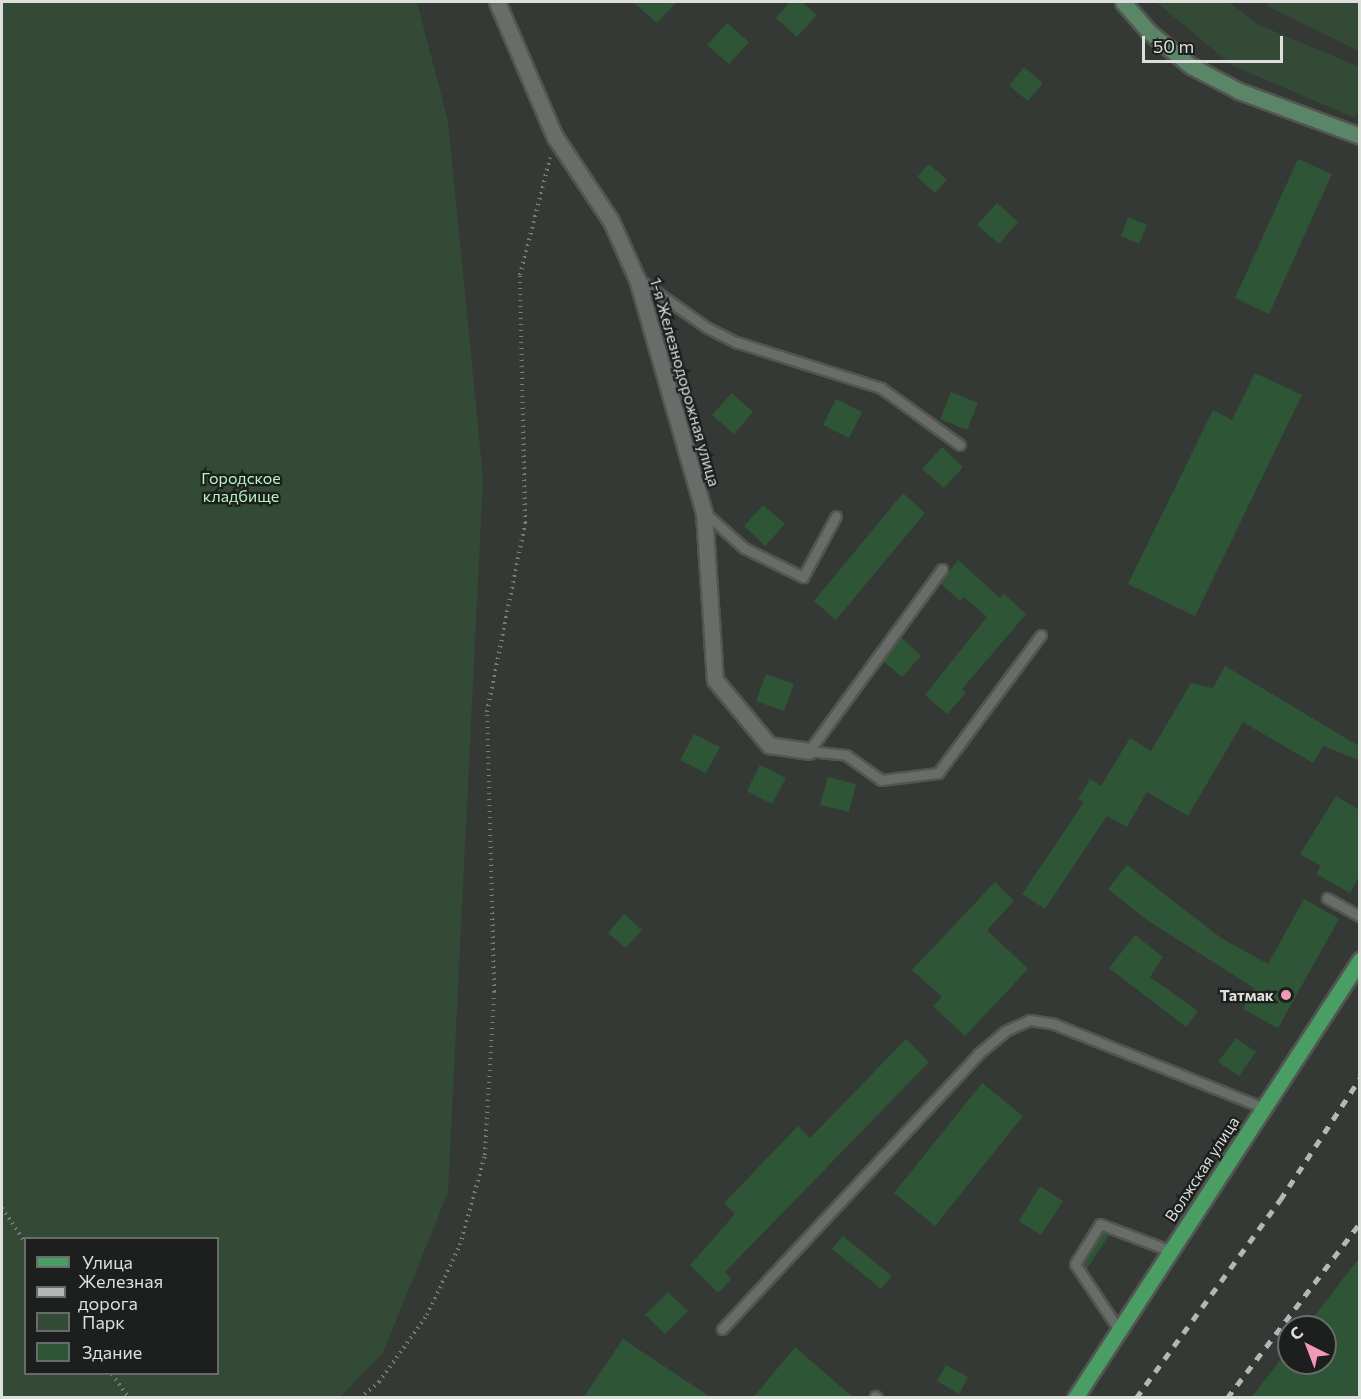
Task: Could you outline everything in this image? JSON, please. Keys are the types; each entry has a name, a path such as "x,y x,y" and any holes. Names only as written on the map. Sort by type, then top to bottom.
{"main road":[{"path":"1123,2 1149,32 1191,66 1239,92 1359,136"},
{"name":"Волжская улица","path":"1075,1398 1359,960"}],"street":[{"name":"1-я Железнодорожная улица","path":"497,2 555,137 611,221 637,279 704,512 715,680 770,745 809,751"}],"lane":[{"path":"637,279 706,327 736,342 881,388 960,445"},
{"path":"704,512 744,548 803,577 836,516"},
{"path":"942,569 809,751 846,755 881,780 938,773 1041,635"},
{"path":"1327,898 1359,916"},
{"path":"722,1329 978,1053 1005,1031 1030,1020 1054,1024 1264,1108"},
{"path":"1119,1330 1075,1264 1100,1224 1171,1251"}],"path":[{"path":"360,1398 379,1382 427,1315 460,1245 485,1155 494,992 486,712 525,523 520,275 555,137"},
{"path":"2,1208 24,1241"},
{"path":"113,1375 129,1398"}],"green space":[{"name":"Городское кладбище","path":"2,2 417,2 448,121 483,478 448,1192 383,1353 340,1397 2,1397"},
{"path":"1156,2 1229,2 1257,24 1359,67 1359,110 1355,118 1233,66"},
{"path":"1267,2 1359,2 1359,51 1269,7"}],"building":[{"path":"633,2 677,2 657,23"},
{"path":"790,2 802,2 817,15 797,37 776,18"},
{"path":"727,23 749,42 729,64 707,45"},
{"path":"1024,67 1043,83 1028,101 1009,86"},
{"path":"1298,159 1332,174 1269,314 1235,298"},
{"path":"929,164 947,180 935,193 917,177"},
{"path":"997,203 1018,222 999,244 977,225"},
{"path":"1128,217 1147,225 1139,244 1121,236"},
{"path":"1255,373 1302,395 1195,616 1128,584 1213,410 1232,420"},
{"path":"951,392 978,403 967,430 940,419"},
{"path":"732,393 753,412 734,434 712,415"},
{"path":"836,399 862,412 849,438 823,425"},
{"path":"942,447 963,467 944,488 922,469"},
{"path":"903,493 925,513 836,620 814,601"},
{"path":"763,505 785,524 765,546 744,526"},
{"path":"958,560 1000,598 1004,594 1026,614 962,689 966,693 947,714 925,695 987,617 964,597 960,601 940,583"},
{"path":"901,637 921,656 902,677 883,661"},
{"path":"1225,666 1359,746 1359,760 1323,746 1313,763 1243,722 1188,816 1147,792 1127,827 1107,816 1045,909 1022,894 1084,802 1078,799 1090,779 1101,786 1130,738 1151,751 1191,683 1213,688"},
{"path":"766,674 794,684 784,711 756,701"},
{"path":"694,734 720,747 706,773 680,760"},
{"path":"760,765 786,778 772,804 747,791"},
{"path":"828,777 856,784 849,812 820,805"},
{"path":"1336,796 1359,810 1359,877 1350,893 1316,874 1321,866 1300,854"},
{"path":"1127,865 1221,938 1268,964 1304,899 1339,919 1278,1028 1243,1009 1254,988 1147,920 1108,889"},
{"path":"995,882 1014,901 987,930 1028,969 965,1036 933,1006 942,997 912,970"},
{"path":"624,914 642,930 626,948 608,933"},
{"path":"1135,935 1163,957 1150,977 1198,1011 1186,1027 1109,968"},
{"path":"1236,1038 1256,1052 1239,1076 1218,1062"},
{"path":"906,1039 929,1062 725,1272 731,1279 718,1293 690,1265 735,1214 724,1203 798,1126 810,1138"},
{"path":"982,1083 1023,1116 935,1226 894,1193"},
{"path":"1040,1186 1063,1201 1041,1235 1019,1221"},
{"path":"1103,1232 1109,1235 1087,1269 1083,1264"},
{"path":"843,1236 892,1276 881,1289 832,1249"},
{"path":"1359,1258 1359,1398 1251,1398 1277,1364 1277,1375 1337,1375 1337,1315 1315,1315"},
{"path":"668,1292 688,1311 665,1334 645,1315"},
{"path":"623,1339 712,1398 583,1398"},
{"path":"795,1347 854,1398 753,1398"},
{"path":"946,1365 968,1377 959,1394 937,1381"}],"railway":[{"path":"1136,1398 1280,1200 1360,1078"},
{"path":"1227,1398 1360,1223"}],"place":[{"name":"Татмак","path":"1286,995"}]}
